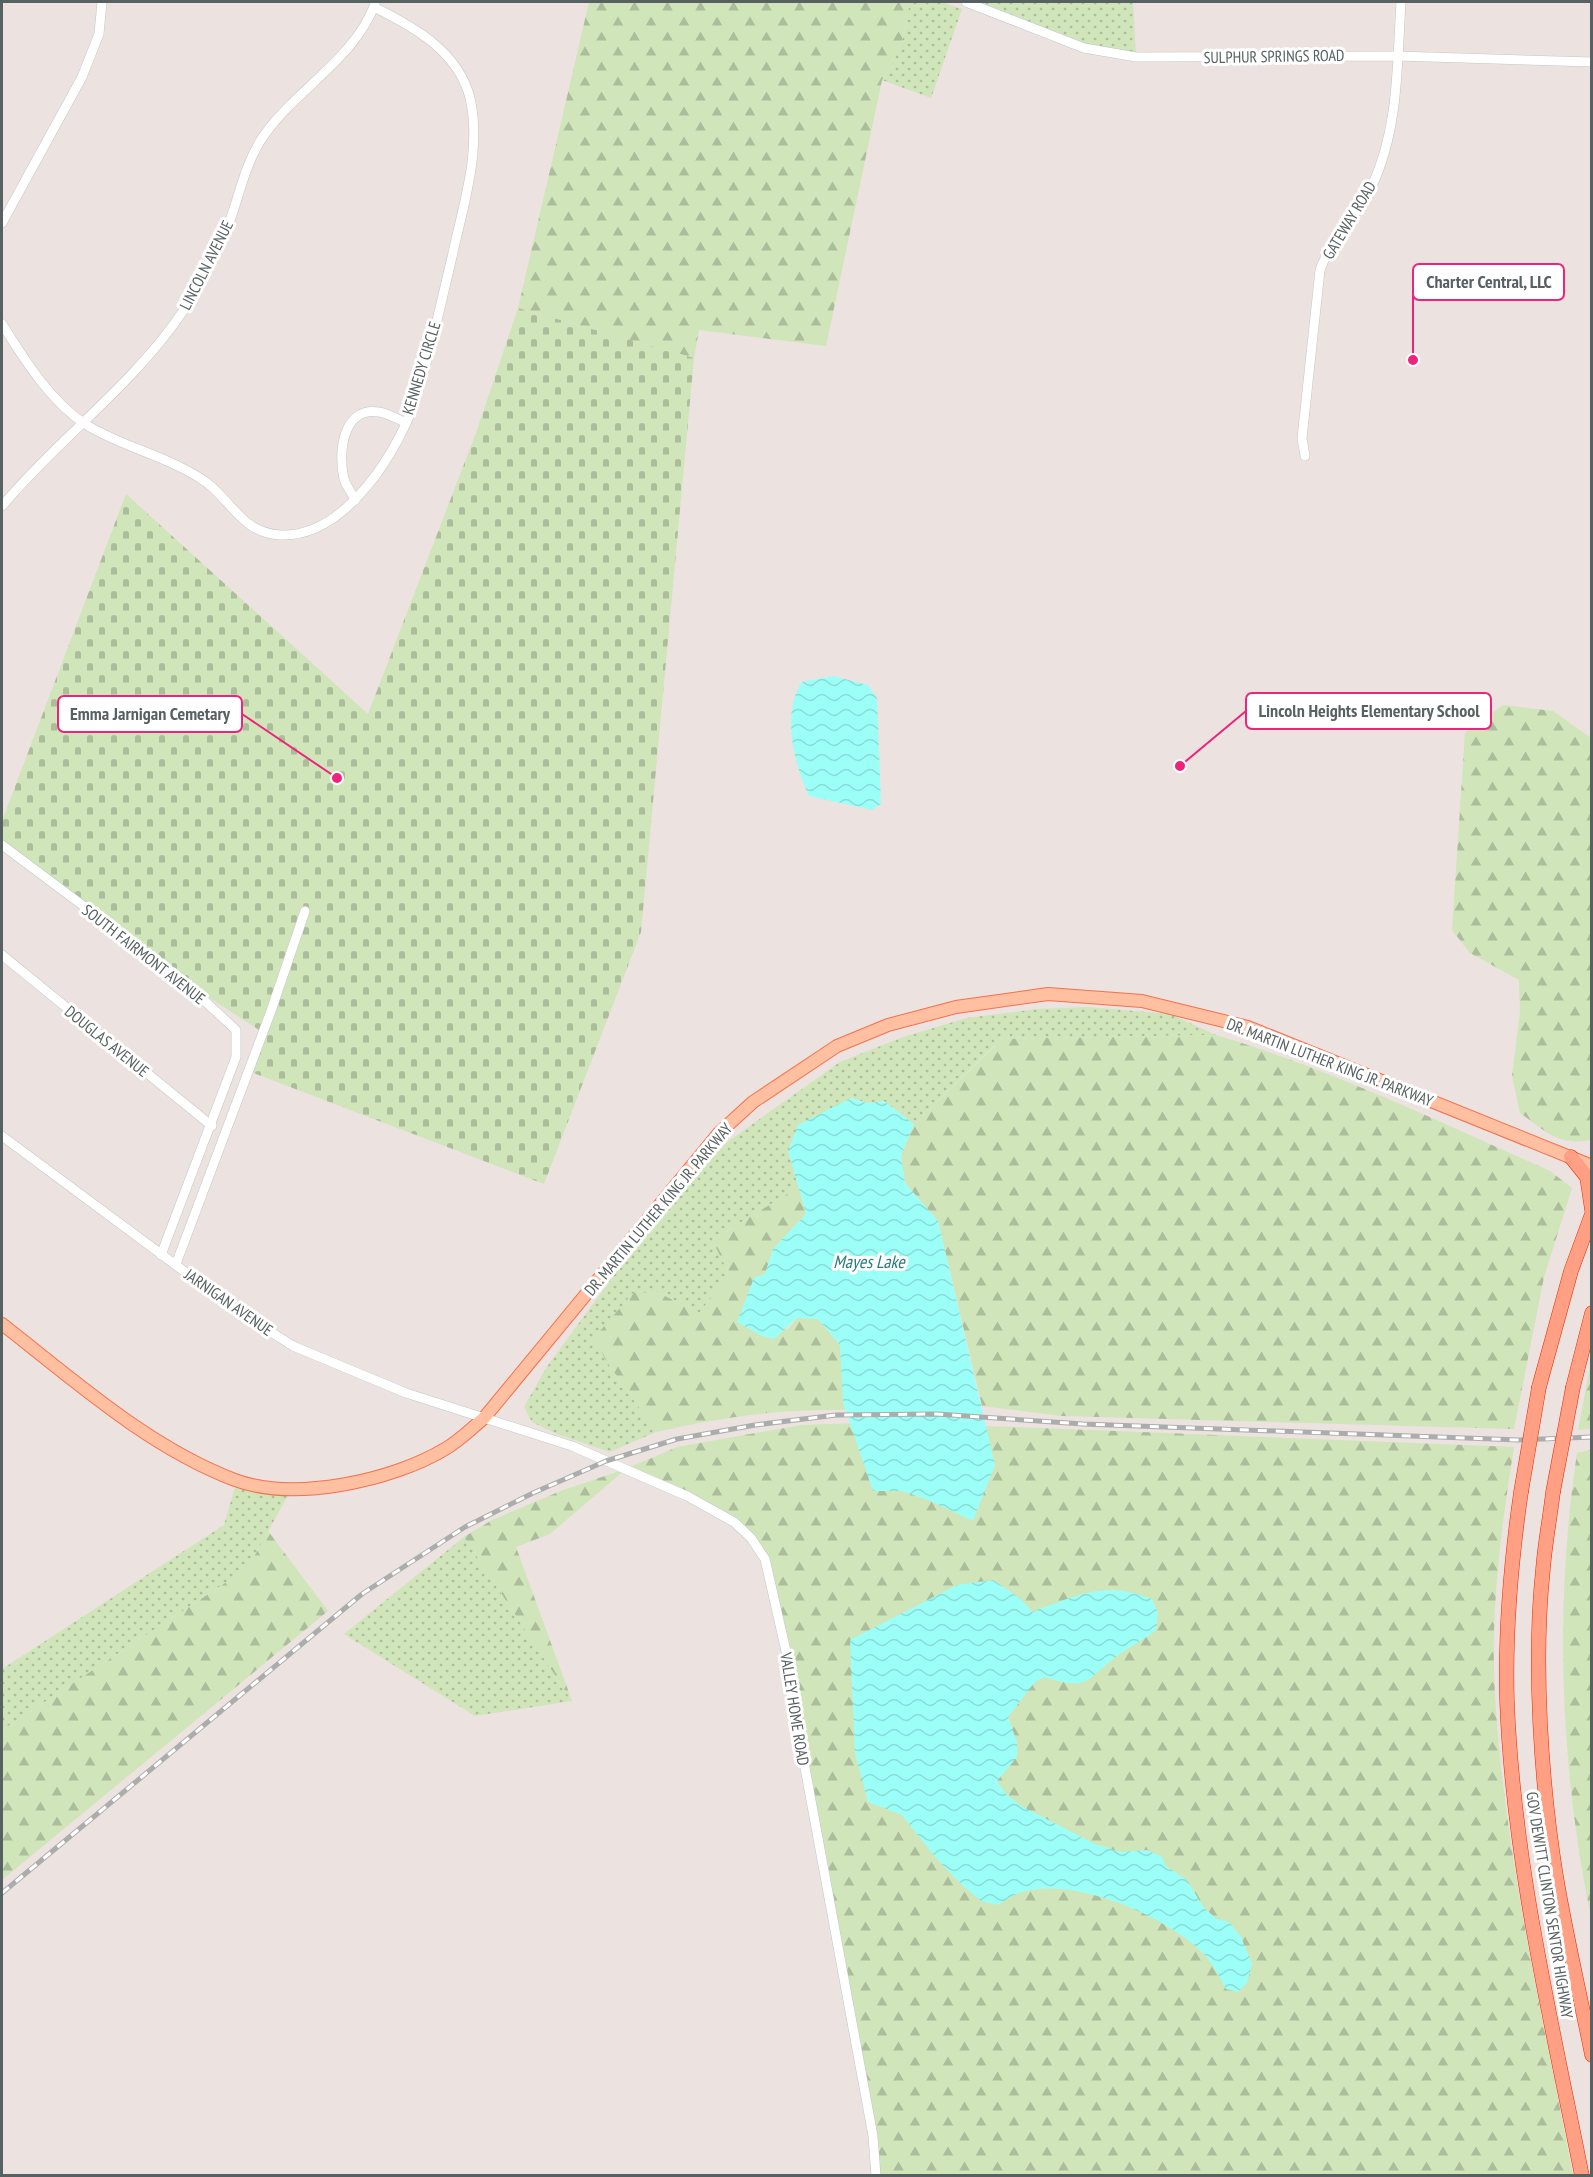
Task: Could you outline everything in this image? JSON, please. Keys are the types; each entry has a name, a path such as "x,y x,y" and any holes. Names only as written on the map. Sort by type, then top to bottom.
{"highway":[{"path":"1571,1157 1587,1177 1592,1212"},
{"name":"GOV DEWITT CLINTON SENTOR HIGHWAY","path":"1582,2175 1531,1912 1513,1782 1507,1700 1511,1561 1539,1387 1571,1271 1592,1212"},
{"name":"GOV DEWITT CLINTON SENTOR HIGHWAY","path":"1592,1313 1573,1387 1553,1492 1543,1570 1540,1636 1540,1708 1556,1875 1592,2055"}],"main road":[{"name":"DR. MARTIN LUTHER KING JR. PARKWAY","path":"2,1324 130,1422 182,1455 237,1480 292,1488 365,1482 446,1449 484,1418 704,1151 753,1101 837,1046 888,1025 956,1007 1048,994 1142,1001 1248,1027 1592,1166"}],"street":[{"path":"2,223 82,77 99,34 102,2"},
{"name":"SULPHUR SPRINGS ROAD","path":"966,2 1074,44 1107,54 1136,57 1397,56 1592,62"},
{"name":"GATEWAY ROAD","path":"1305,456 1302,438 1320,270 1328,251 1371,189 1383,158 1391,127 1401,2"},
{"name":"KENNEDY CIRCLE","path":"2,324 49,392 85,423 183,468 212,487 252,528 280,535 306,531 333,519 356,500 386,458 416,396 468,185 475,136 469,96 453,61 414,27 375,4"},
{"name":"LINCOLN AVENUE","path":"2,506 23,480 85,423 150,355 181,314 223,238 263,137 282,111 353,45 375,4"},
{"path":"356,500 345,481 341,454 344,436 353,420 361,414 379,411 405,422"},
{"name":"SOUTH FAIRMONT AVENUE","path":"2,846 182,979 236,1030 236,1057 212,1126 161,1255"},
{"path":"176,1264 271,1011 305,911"},
{"name":"DOUGLAS AVENUE","path":"2,955 212,1126"},
{"name":"JARNIGAN AVENUE","path":"2,1136 235,1309 293,1346 406,1393 484,1418"},
{"name":"VALLEY HOME ROAD","path":"484,1418 572,1446 687,1496 734,1522 751,1538 765,1559 788,1660 791,1692 873,2136 876,2175"}],"green space":[{"path":"589,2 909,2 901,43 882,80 826,346 699,330 694,358 518,308"},
{"path":"909,2 942,2 962,9 931,98 882,80 901,43"},
{"path":"966,2 1133,2 1136,57 1107,54"},
{"path":"518,308 694,358 641,932 544,1184 248,1071 262,1032 181,979 2,845 2,821 126,494 368,714 476,433"},
{"path":"1503,705 1553,711 1591,738 1591,1140 1569,1141 1553,1136 1520,1113 1512,1076 1520,1012 1519,980 1470,953 1452,930 1465,733"},
{"path":"1087,1007 1170,1014 1216,1035 995,1039 995,1045 914,1124 884,1101 868,1103 851,1098 788,1151 799,1187 712,1240 730,1275 699,1313 657,1292 594,1338 605,1359 656,1432 610,1452 557,1434 532,1422 524,1407 546,1368 673,1195 726,1143 840,1062 903,1037 967,1018 1038,1009"},
{"path":"1216,1035 1301,1064 1385,1097 1550,1171 1572,1188 1544,1277 1514,1429 1062,1416 982,1406 938,1221 905,1183 901,1155 914,1124 995,1046 994,1039"},
{"path":"799,1187 806,1214 773,1249 765,1274 787,1330 797,1318 818,1319 840,1345 845,1410 750,1415 656,1432 605,1359 594,1338 633,1293 657,1292 699,1313 730,1275 712,1240"},
{"path":"1591,1362 1591,1429 1578,1430"},
{"path":"889,1422 1514,1447 1495,1602 1495,1696 1500,1757 1516,1877 1573,2175 876,2175 873,2136 765,1559 734,1522 626,1469 677,1447 801,1425"},
{"path":"1592,1450 1591,1918 1572,1803 1564,1686 1563,1627 1565,1569 1577,1453"},
{"path":"626,1469 550,1534 516,1547 572,1701 464,1537 492,1520 563,1490"},
{"path":"237,1480 292,1488 248,1568 2,1730 2,1669 224,1525"},
{"path":"268,1531 328,1611 2,1880 2,1730 248,1568"},
{"path":"464,1537 572,1701 475,1716 344,1634"}],"water":[{"path":"833,676 868,685 877,698 881,804 872,810 809,796 799,769 791,723 796,694 802,682"},
{"name":"Mayes Lake","path":"851,1098 868,1103 884,1101 914,1124 901,1155 905,1183 938,1221 995,1465 973,1521 928,1500 902,1491 873,1491 843,1403 840,1345 818,1319 797,1318 774,1339 762,1336 737,1322 754,1278 765,1274 773,1249 806,1214 788,1151 798,1125"},
{"path":"993,1580 1021,1599 1032,1612 1090,1592 1119,1591 1135,1593 1152,1599 1158,1613 1156,1630 1117,1656 1092,1677 1079,1683 1070,1683 1044,1677 1034,1683 1008,1717 1017,1742 1017,1757 997,1781 1006,1794 1021,1806 1095,1844 1121,1852 1147,1850 1162,1857 1166,1866 1187,1880 1204,1908 1217,1919 1229,1922 1241,1937 1252,1964 1247,1983 1238,1992 1226,1989 1204,1954 1188,1940 1144,1913 1119,1903 1067,1890 1043,1889 1019,1893 998,1905 981,1901 936,1858 902,1815 868,1802 855,1753 850,1640 957,1585"}],"railway":[{"path":"2,1893 362,1594 465,1527 533,1493 606,1461 677,1439 755,1425 836,1415 937,1414 1083,1424 1519,1440 1592,1437"}],"place":[{"name":"Charter Central, LLC","path":"1413,360"},
{"name":"Lincoln Heights Elementary School","path":"1180,766"},
{"name":"Emma Jarnigan Cemetary","path":"337,778"}]}
